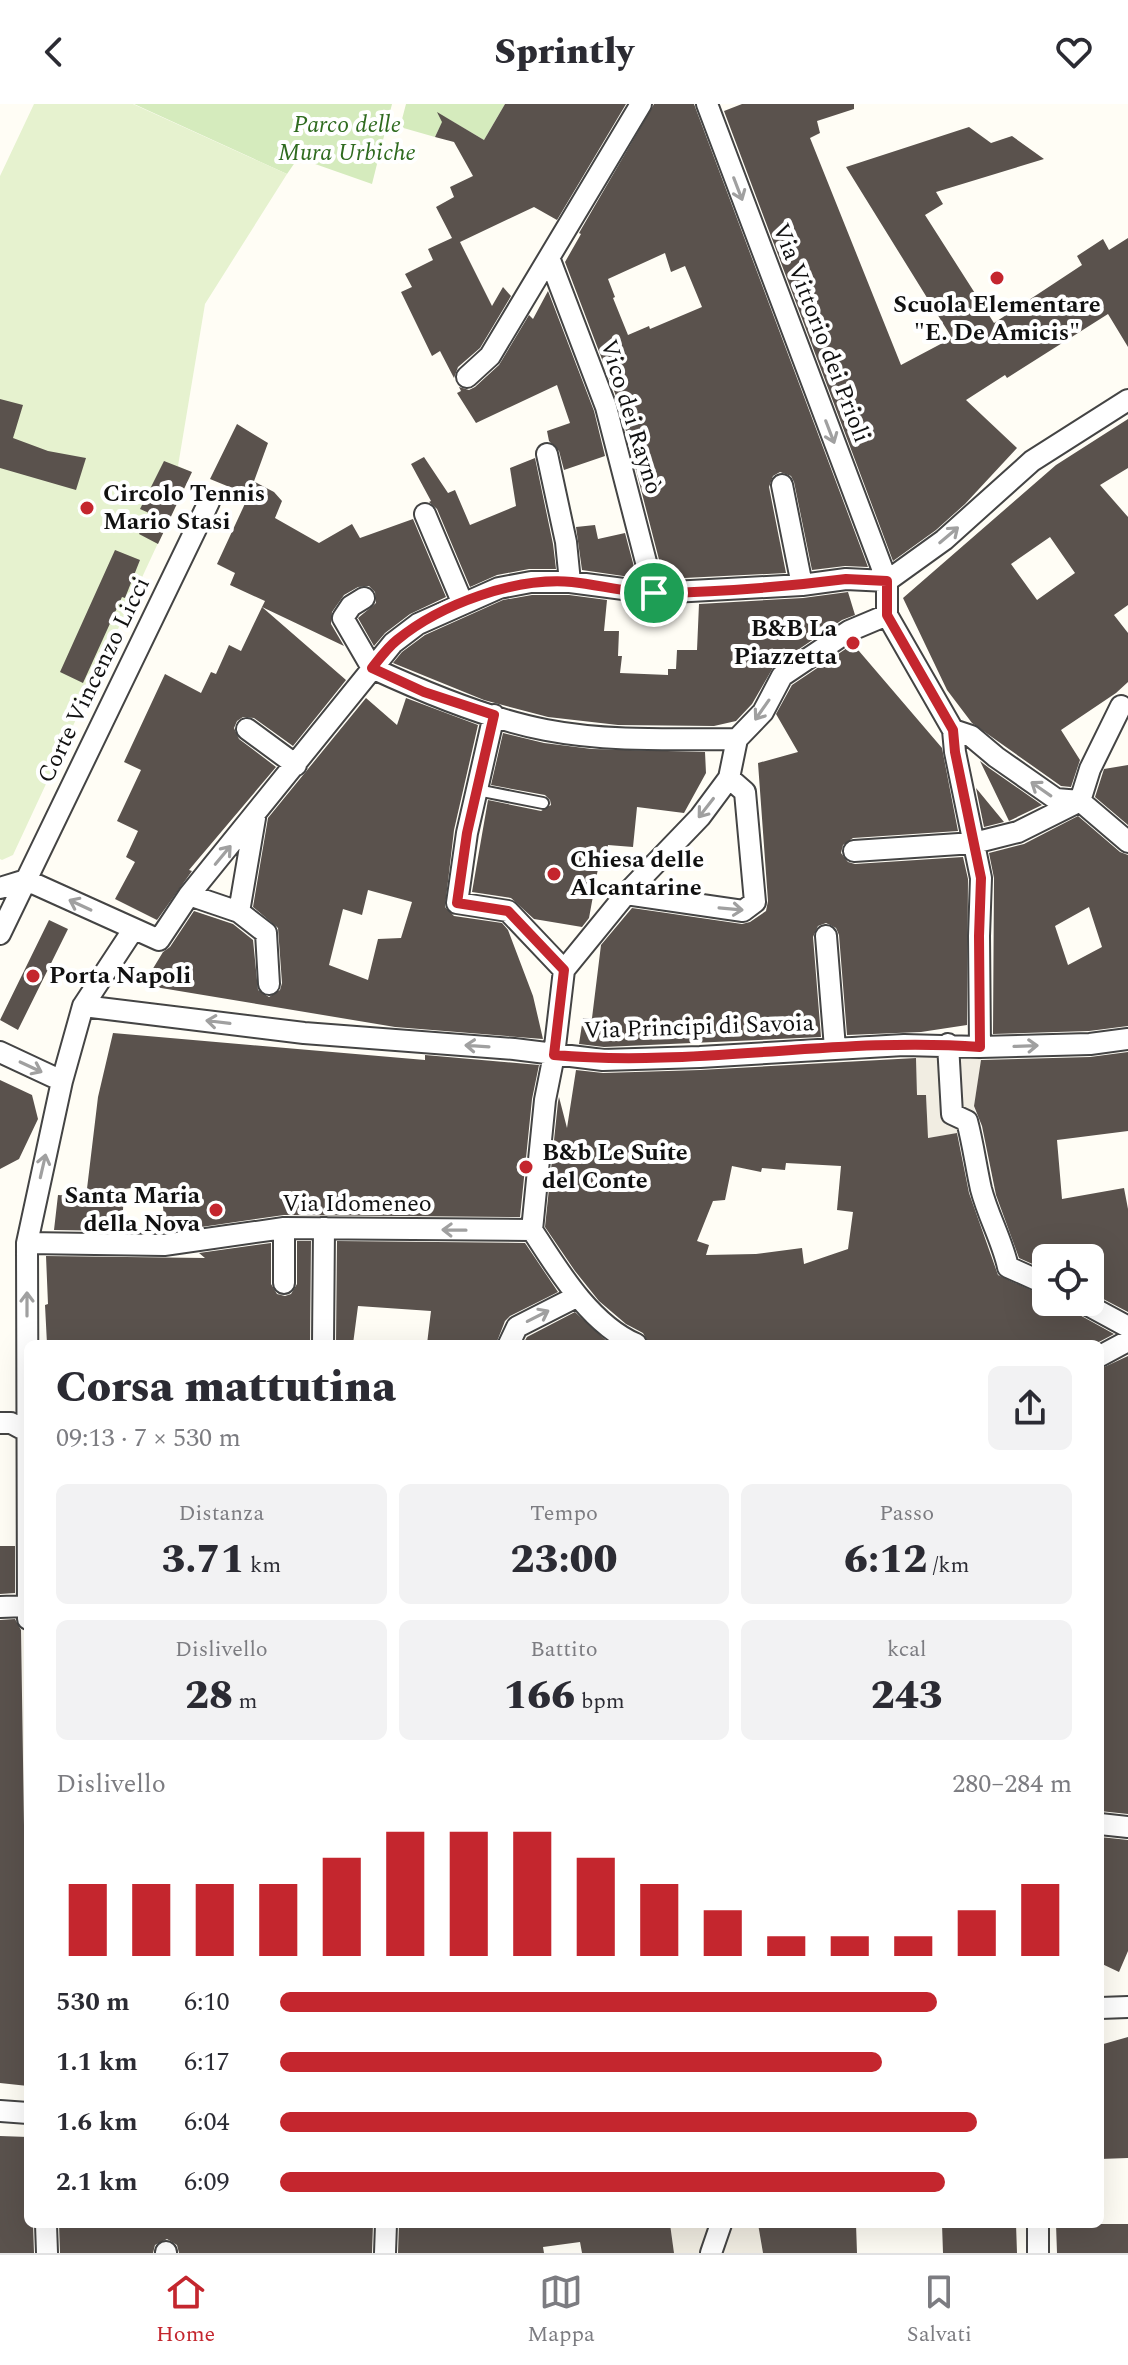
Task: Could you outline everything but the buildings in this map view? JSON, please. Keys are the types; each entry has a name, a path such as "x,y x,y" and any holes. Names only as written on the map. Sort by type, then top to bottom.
{"street":[{"path":"467,377 490,356 641,104"},
{"name":"Via Vittorio dei Prioli","path":"707,104 887,581"},
{"name":"Vico dei Raynò","path":"550,260 606,407 654,593"},
{"path":"0,888 26,880 159,940 189,895 255,817 372,668 393,643 418,624 499,588 520,584 570,582 654,593 802,585 846,579 887,581 944,540 1032,461 1128,400"},
{"path":"547,454 566,542 570,582"},
{"path":"782,485 802,585"},
{"name":"Corte Vincenzo Licci","path":"0,934 209,502"},
{"path":"425,514 463,604"},
{"path":"887,581 887,615 953,730 981,878 980,1047"},
{"path":"364,598 351,606 343,618 372,668 424,692 527,725 563,732 622,737 737,739"},
{"path":"627,1340 576,1297 532,1230 545,1100 564,970 626,894 700,817 729,778 737,739 763,712 782,676 849,631 887,615"},
{"path":"854,851 974,843 1018,832 1080,801 1090,769 1121,706"},
{"path":"494,715 467,833 457,903 508,911 564,970"},
{"path":"247,729 296,765"},
{"path":"953,730 971,736 1056,799 1080,801 1128,842"},
{"path":"626,894 743,911 755,902 745,792 729,778"},
{"path":"239,912 255,817"},
{"path":"189,895 239,912 266,933 269,984"},
{"path":"28,1340 27,1243 62,1081 83,1006 133,930"},
{"path":"826,936 835,1048"},
{"name":"Via Principi di Savoia","path":"83,1006 304,1033 514,1049 603,1060 948,1044 980,1047 1090,1044 1128,1039"},
{"path":"948,1044 952,1114 967,1121 981,1190 1002,1241 1008,1267 1032,1278"},
{"path":"0,1052 62,1081"},
{"path":"284,1228 284,1283"},
{"name":"Via Idomeneo","path":"27,1243 164,1245 284,1228 532,1230"},
{"path":"323,1340 324,1228"},
{"path":"511,1340 517,1327 576,1297"},
{"path":"1104,1314 1128,1327"},
{"path":"1104,1354 1128,1341"},
{"path":"0,1423 11,1423 24,1430"},
{"path":"0,1607 24,1606"},
{"path":"1104,1824 1128,1827"},
{"path":"1104,2008 1128,2007"},
{"path":"0,2111 24,2113"},
{"path":"46,2228 47,2253"},
{"path":"385,2253 386,2228"},
{"path":"711,2253 720,2228"},
{"path":"1038,2228 1038,2253"}],"lane":[{"path":"477,790 543,803"}],"green space":[{"name":"Circolo Tennis Mario Stasi","path":"34,104 133,104 287,174 205,304 178,466 191,472 13,855 2,860 0,176"},
{"name":"Parco delle Mura Urbiche","path":"134,104 392,104 372,184 298,158 287,174"},
{"path":"406,104 505,104 484,140 445,117 435,137 400,127"}],"shaded area":[{"path":"916,1053 982,1056 974,1106 978,1130 896,1143 927,1114 926,1095 917,1095"},
{"path":"671,2228 759,2228 763,2253 674,2253"}],"place":[{"name":"Scuola Elementare \"E. De Amicis\"","path":"997,278"},
{"name":"Circolo Tennis Mario Stasi","path":"87,508"},
{"name":"B&B La Piazzetta","path":"853,643"},
{"name":"Chiesa delle Alcantarine","path":"554,874"},
{"name":"Porta Napoli","path":"33,976"},
{"name":"B&b Le Suite del Conte","path":"526,1167"},
{"name":"Santa Maria della Nova","path":"216,1210"}],"route":[{"path":"846,579 887,581 887,615 953,730 981,878 980,1047 904,1045 603,1060 554,1055 564,970 508,911 457,903 467,833 494,715 424,692 372,668 393,643 418,624 499,588 531,582 570,582 654,593 802,585 846,579"}]}
